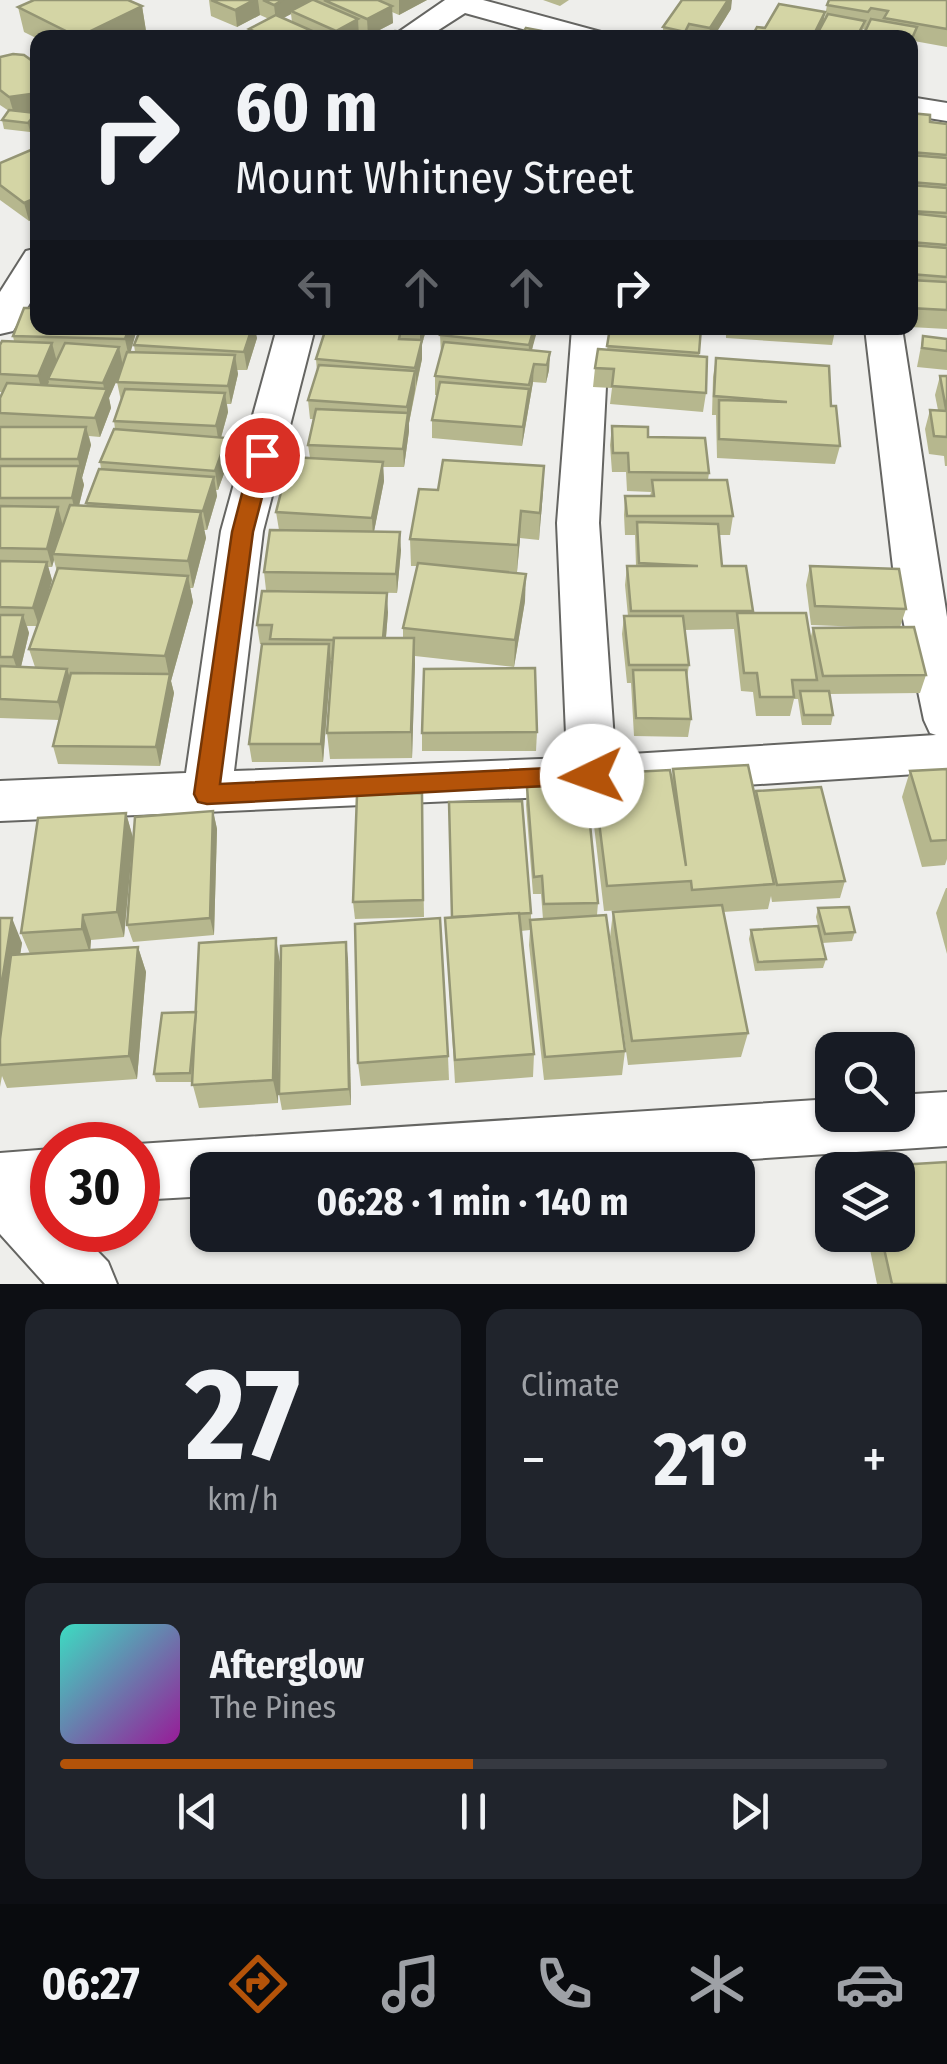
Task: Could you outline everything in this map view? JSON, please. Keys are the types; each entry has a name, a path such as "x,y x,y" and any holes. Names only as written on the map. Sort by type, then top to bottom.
{"street":[{"path":"417,30 463,1 563,30"},
{"path":"918,107 947,112"},
{"path":"0,323 30,272"},
{"path":"207,794 242,532 294,335"},
{"path":"590,335 578,524 592,776"},
{"path":"885,335 916,576 947,720"},
{"path":"0,801 592,776 947,753"},
{"path":"160,1171 947,1118"},
{"path":"0,1181 30,1179"},
{"path":"0,1190 86,1284"}],"building":[{"path":"34,0 128,0 142,6 92,30 64,30 18,7"},
{"path":"211,0 254,0 235,10"},
{"path":"314,0 358,19 334,30 291,11"},
{"path":"324,0 378,0 392,6 367,19"},
{"path":"682,0 728,0 710,28 689,24 686,30 663,27"},
{"path":"829,0 947,0 947,29 884,18 888,11 827,5"},
{"path":"779,4 825,12 816,30 755,30 765,28"},
{"path":"828,14 865,21 860,30 819,30"},
{"path":"276,15 310,30 251,30"},
{"path":"871,19 917,27 916,30 866,30"},
{"path":"13,54 30,59 30,94 9,97 0,90 0,57"},
{"path":"9,110 30,112 28,123 2,120"},
{"path":"918,114 930,115 930,122 947,124 947,155 918,153"},
{"path":"30,150 30,200 24,203 0,185 0,163"},
{"path":"918,156 947,158 947,185 918,183"},
{"path":"918,186 947,188 947,213 918,211"},
{"path":"918,214 947,217 947,245 918,243"},
{"path":"918,246 947,248 947,277 918,275"},
{"path":"918,280 947,282 947,310 918,308"},
{"path":"24,308 30,308 30,335 126,335 125,339 13,336"},
{"path":"138,335 250,335 244,352 134,345"},
{"path":"324,335 400,335 399,339 422,340 415,368 316,359"},
{"path":"440,335 532,335 529,345"},
{"path":"609,335 700,335 699,353 607,346"},
{"path":"923,336 947,339 947,351 922,348"},
{"path":"2,341 52,343 38,376 0,374"},
{"path":"444,342 550,352 547,365 534,364 529,385 435,376"},
{"path":"65,343 119,347 103,383 48,379"},
{"path":"598,349 707,357 706,393 612,386 614,369 595,368"},
{"path":"127,352 235,355 228,386 117,382"},
{"path":"716,358 829,366 831,406 836,406 840,446 719,439 719,400 787,402 714,396"},
{"path":"319,365 415,371 407,407 308,400"},
{"path":"940,376 947,376 947,409 946,409"},
{"path":"440,382 529,389 523,427 432,420"},
{"path":"7,383 107,389 95,418 0,413 0,398"},
{"path":"125,389 225,393 216,426 114,421"},
{"path":"316,409 408,413 403,449 308,445"},
{"path":"930,410 947,411 947,437 934,436"},
{"path":"612,426 648,427 648,437 705,438 709,473 629,472 628,453 613,453"},
{"path":"0,427 86,427 78,459 0,459"},
{"path":"114,429 227,438 215,471 100,462"},
{"path":"290,457 383,462 372,518 276,512"},
{"path":"443,460 544,466 540,513 521,511 518,545 410,539 419,489 438,490"},
{"path":"0,466 79,466 72,498 0,498"},
{"path":"99,469 214,477 203,511 86,503"},
{"path":"652,480 727,480 733,516 627,516 625,496 654,496"},
{"path":"70,505 201,512 188,561 53,554"},
{"path":"0,506 58,507 47,549 0,548"},
{"path":"637,522 718,524 722,566 746,566 753,611 631,611 627,566 698,566 639,563"},
{"path":"270,530 400,532 396,574 264,572"},
{"path":"0,561 47,562 33,608 0,607"},
{"path":"418,563 526,574 515,640 403,628"},
{"path":"810,566 899,569 906,609 815,606"},
{"path":"58,568 188,576 165,656 29,649"},
{"path":"262,591 387,593 383,638 270,639 272,625 257,625"},
{"path":"737,613 806,613 817,680 792,680 794,697 760,697 757,673 744,673"},
{"path":"0,615 23,615 13,657 0,657"},
{"path":"624,616 683,616 689,665 629,665"},
{"path":"914,627 926,675 823,676 813,628"},
{"path":"334,638 414,638 411,732 327,733"},
{"path":"262,644 329,644 321,744 249,744"},
{"path":"0,666 67,669 58,702 0,699"},
{"path":"535,668 537,732 422,733 424,669"},
{"path":"633,670 686,670 691,719 636,718"},
{"path":"71,673 170,674 156,747 53,746"},
{"path":"800,691 829,691 833,715 804,715"},
{"path":"748,765 774,884 692,890 691,881 607,886 593,774 670,770 686,866 673,769"},
{"path":"947,769 947,840 931,841 910,771"},
{"path":"586,785 598,903 544,904 542,876 534,877 527,787"},
{"path":"821,787 845,881 777,885 756,791"},
{"path":"422,793 423,900 353,902 357,795"},
{"path":"522,801 531,913 452,917 449,802"},
{"path":"213,811 210,918 127,925 135,817"},
{"path":"126,813 117,912 83,915 82,929 21,933 38,818"},
{"path":"722,905 748,1033 632,1041 613,912"},
{"path":"849,907 855,932 825,934 818,908"},
{"path":"519,913 534,1054 455,1060 445,918"},
{"path":"606,915 625,1051 545,1057 530,920"},
{"path":"0,918 12,918 0,994"},
{"path":"440,918 448,1056 358,1063 355,924"},
{"path":"818,926 826,959 758,962 751,930"},
{"path":"276,938 273,1080 192,1085 199,943"},
{"path":"346,942 349,1089 279,1094 281,946"},
{"path":"138,947 129,1056 0,1065 11,955"},
{"path":"196,1012 190,1073 154,1074 162,1013"},
{"path":"947,1162 947,1284 892,1284 885,1252 915,1252 915,1164"}],"route":[{"path":"262,455 242,532 207,794 592,776"}]}
